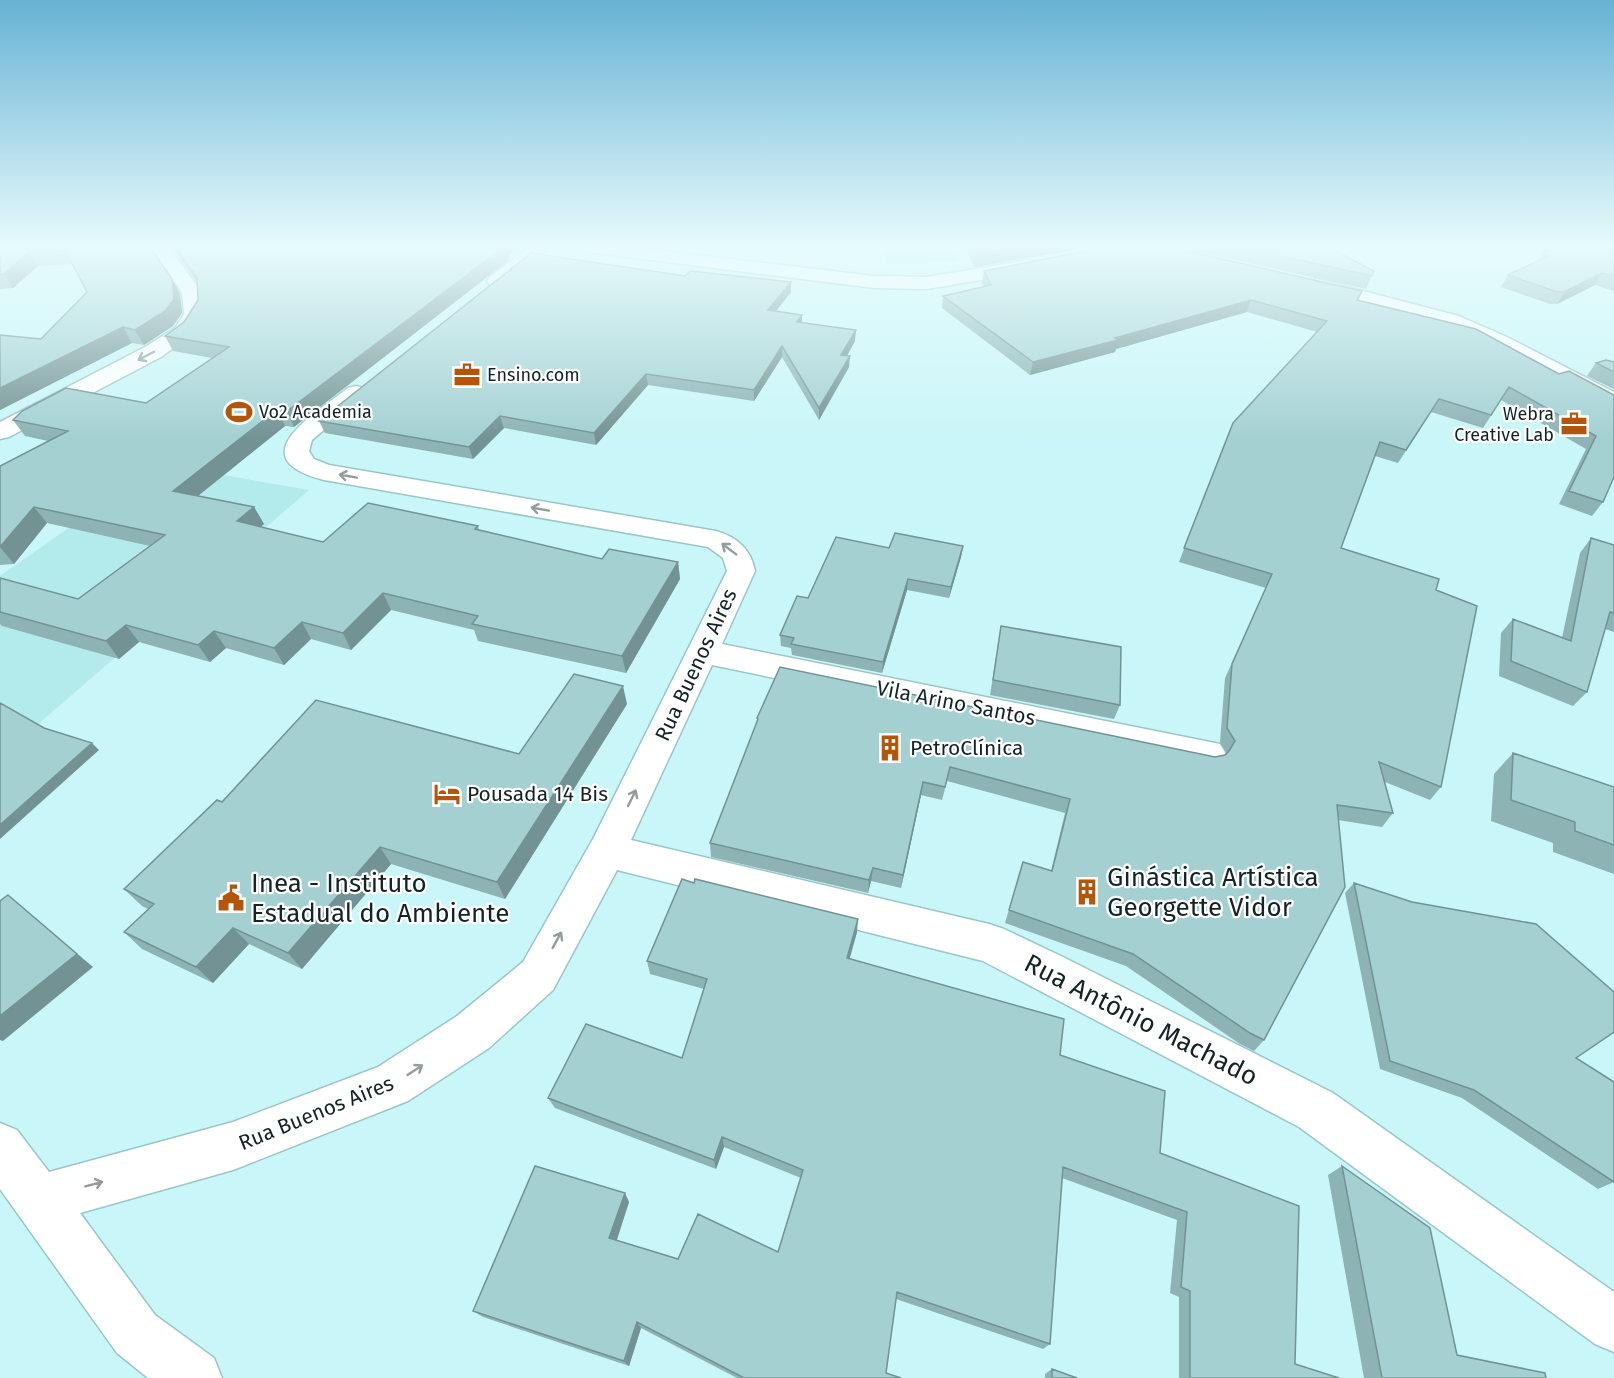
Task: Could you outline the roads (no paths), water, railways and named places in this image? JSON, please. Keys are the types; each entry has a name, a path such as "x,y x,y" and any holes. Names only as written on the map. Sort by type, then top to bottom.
{"street":[{"path":"0,432 153,352 183,332 194,311"},
{"path":"1422,311 1452,320 1500,341 1614,401"},
{"name":"Rua Buenos Aires","path":"38,1200 233,1146 392,1085 473,1032 538,976 607,851 741,571 740,557 732,549 716,540 324,472 308,466 298,458 296,447 301,437 374,378"},
{"name":"Vila Arino Santos","path":"703,652 1208,754"},
{"name":"Rua Antônio Machado","path":"607,851 989,943 1048,971 1316,1110 1614,1325"},
{"path":"0,1147 136,1334 194,1378"}],"place":[{"name":"Ensino.com","path":"467,375"},
{"name":"Vo2 Academia","path":"239,412"},
{"name":"Webra Creative Lab","path":"1574,424"},
{"name":"PetroClínica","path":"890,748"},
{"name":"Pousada 14 Bis","path":"447,794"},
{"name":"Ginástica Artística Georgette Vidor","path":"1087,892"},
{"name":"Inea - Instituto Estadual do Ambiente","path":"231,898"}]}
